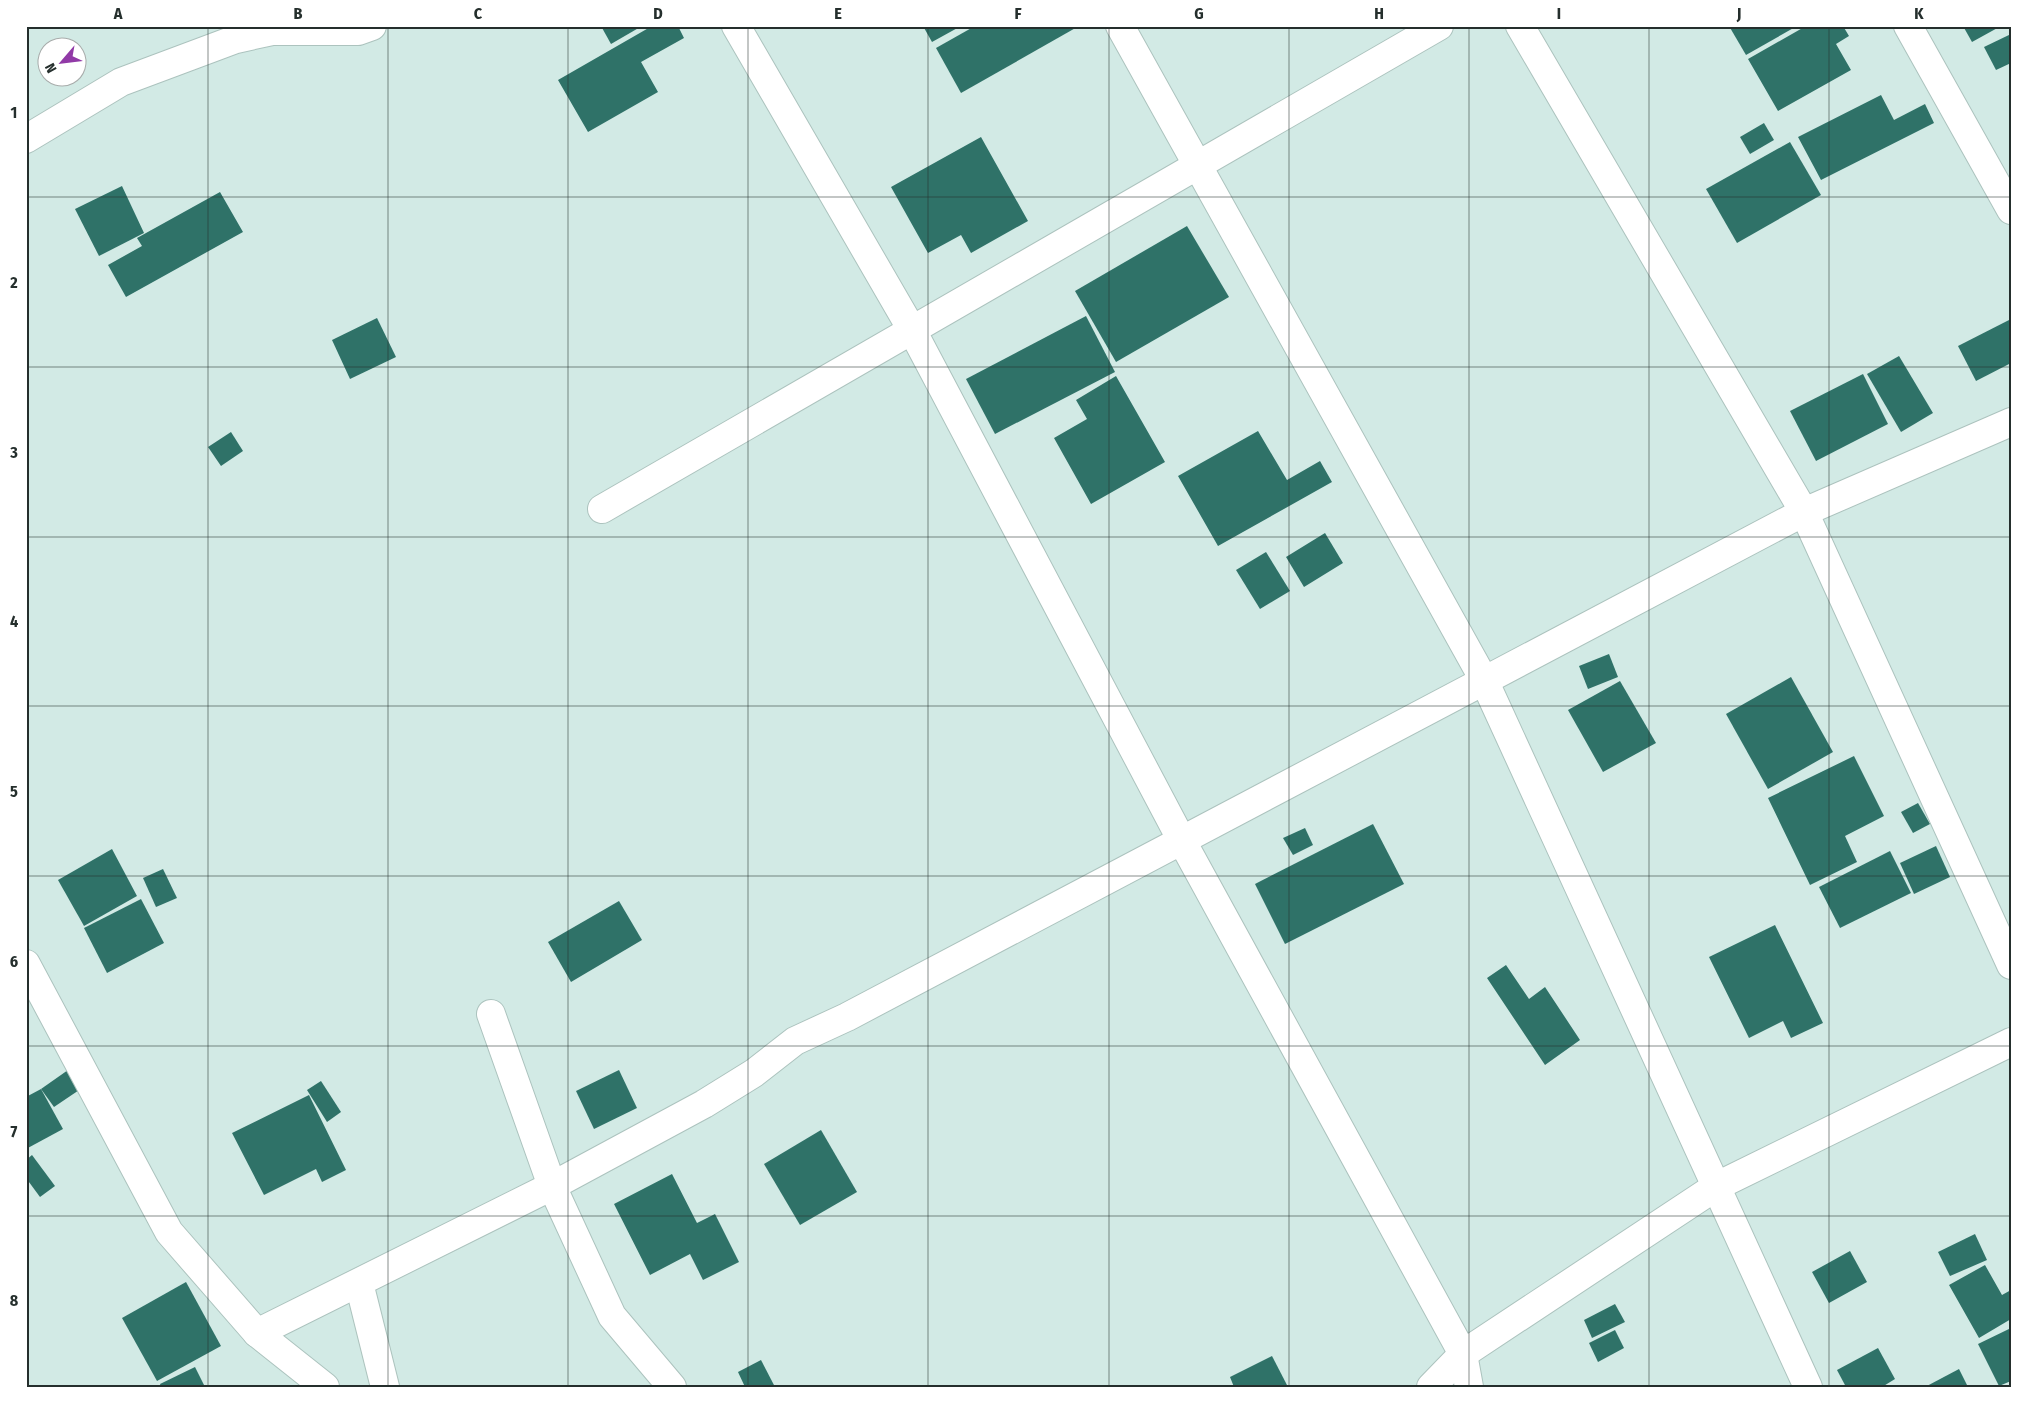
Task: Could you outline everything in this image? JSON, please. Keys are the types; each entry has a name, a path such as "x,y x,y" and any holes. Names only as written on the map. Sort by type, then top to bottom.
{"street":[{"path":"26,139 121,82 236,39 272,31 325,28 358,31 372,26"},
{"path":"736,26 912,330 1182,841 1463,1354 1469,1387"},
{"path":"1120,26 1200,166 1484,680 1808,1387"},
{"path":"602,509 1200,166 1439,26"},
{"path":"1520,26 1804,512 2011,965"},
{"path":"1908,26 2011,210"},
{"path":"257,1334 552,1186 704,1104 754,1073 795,1041 847,1017 1804,512 2011,422"},
{"path":"26,964 169,1232 257,1334 325,1387"},
{"path":"492,1014 552,1186 612,1316 672,1387"},
{"path":"1431,1387 1463,1354 1717,1186 2011,1042"},
{"path":"359,1283 385,1387"}],"building":[{"path":"601,26 642,26 611,44"},
{"path":"652,26 678,26 684,38 641,62 658,92 588,132 558,80"},
{"path":"923,26 961,26 932,42"},
{"path":"975,26 1079,26 961,93 936,48"},
{"path":"1729,26 1797,26 1746,55"},
{"path":"1806,26 1843,26 1849,36 1836,44 1851,70 1778,111 1748,59"},
{"path":"1963,26 2001,26 1972,42"},
{"path":"2011,34 2011,63 1996,70 1984,47"},
{"path":"1881,95 1894,120 1925,104 1934,123 1821,180 1798,137"},
{"path":"1764,123 1774,140 1750,154 1740,137"},
{"path":"981,137 1028,221 971,253 961,235 928,253 891,187"},
{"path":"1790,142 1821,195 1737,243 1706,189"},
{"path":"122,186 144,233 99,256 75,209"},
{"path":"220,192 243,232 126,297 108,265 142,246 137,238"},
{"path":"1187,226 1229,297 1116,362 1075,291"},
{"path":"1086,316 1115,372 995,434 966,379"},
{"path":"377,318 396,357 350,379 332,340"},
{"path":"2011,319 2011,363 1976,381 1958,346"},
{"path":"1899,356 1933,413 1901,432 1867,374"},
{"path":"1863,374 1888,424 1816,461 1790,411"},
{"path":"1116,376 1165,462 1091,504 1054,438 1087,419 1076,400"},
{"path":"1258,431 1287,480 1320,461 1332,482 1218,546 1178,476"},
{"path":"231,432 243,451 221,466 208,447"},
{"path":"1325,533 1343,563 1304,587 1286,557"},
{"path":"1266,552 1290,591 1260,609 1236,570"},
{"path":"1609,654 1618,677 1588,689 1579,666"},
{"path":"1791,677 1833,752 1768,789 1726,714"},
{"path":"1620,681 1656,743 1603,772 1568,710"},
{"path":"1854,756 1884,816 1845,836 1857,862 1810,885 1768,798"},
{"path":"1918,803 1930,824 1913,833 1901,812"},
{"path":"1373,824 1404,884 1285,944 1255,884"},
{"path":"1305,828 1313,845 1293,855 1283,838"},
{"path":"1936,846 1950,877 1914,894 1900,863"},
{"path":"112,849 137,896 84,926 58,880"},
{"path":"1890,851 1911,893 1840,928 1819,887"},
{"path":"163,869 177,898 156,907 143,878"},
{"path":"141,899 164,943 107,973 84,928"},
{"path":"619,901 642,940 571,982 548,942"},
{"path":"1775,925 1823,1023 1791,1038 1783,1021 1749,1038 1709,957"},
{"path":"1506,965 1529,999 1545,987 1580,1040 1545,1065 1487,978"},
{"path":"78,1063 91,1082 54,1107 41,1089"},
{"path":"619,1070 637,1108 594,1129 576,1091"},
{"path":"321,1081 341,1112 327,1122 307,1090"},
{"path":"41,1089 63,1129 26,1149 26,1097"},
{"path":"309,1095 346,1170 322,1182 316,1169 264,1195 232,1133"},
{"path":"821,1130 857,1192 800,1225 764,1164"},
{"path":"32,1155 55,1186 40,1197 26,1178 26,1160"},
{"path":"672,1174 697,1223 715,1214 739,1262 703,1280 690,1254 650,1275 614,1204"},
{"path":"1975,1234 1987,1260 1950,1276 1938,1252"},
{"path":"1850,1251 1867,1282 1829,1303 1812,1272"},
{"path":"1985,1265 2002,1295 2011,1290 2011,1319 1979,1338 1949,1285"},
{"path":"186,1282 221,1346 157,1381 122,1318"},
{"path":"1615,1304 1625,1322 1592,1338 1584,1320"},
{"path":"2011,1328 2011,1381 1999,1386 1978,1344"},
{"path":"1615,1330 1624,1348 1598,1362 1589,1343"},
{"path":"1878,1348 1895,1379 1882,1387 1846,1387 1837,1370"},
{"path":"1272,1356 1288,1387 1234,1387 1230,1377"},
{"path":"761,1360 775,1387 745,1387 738,1372"},
{"path":"195,1367 205,1387 161,1387 160,1384"},
{"path":"1959,1369 1968,1387 1925,1387"}]}
